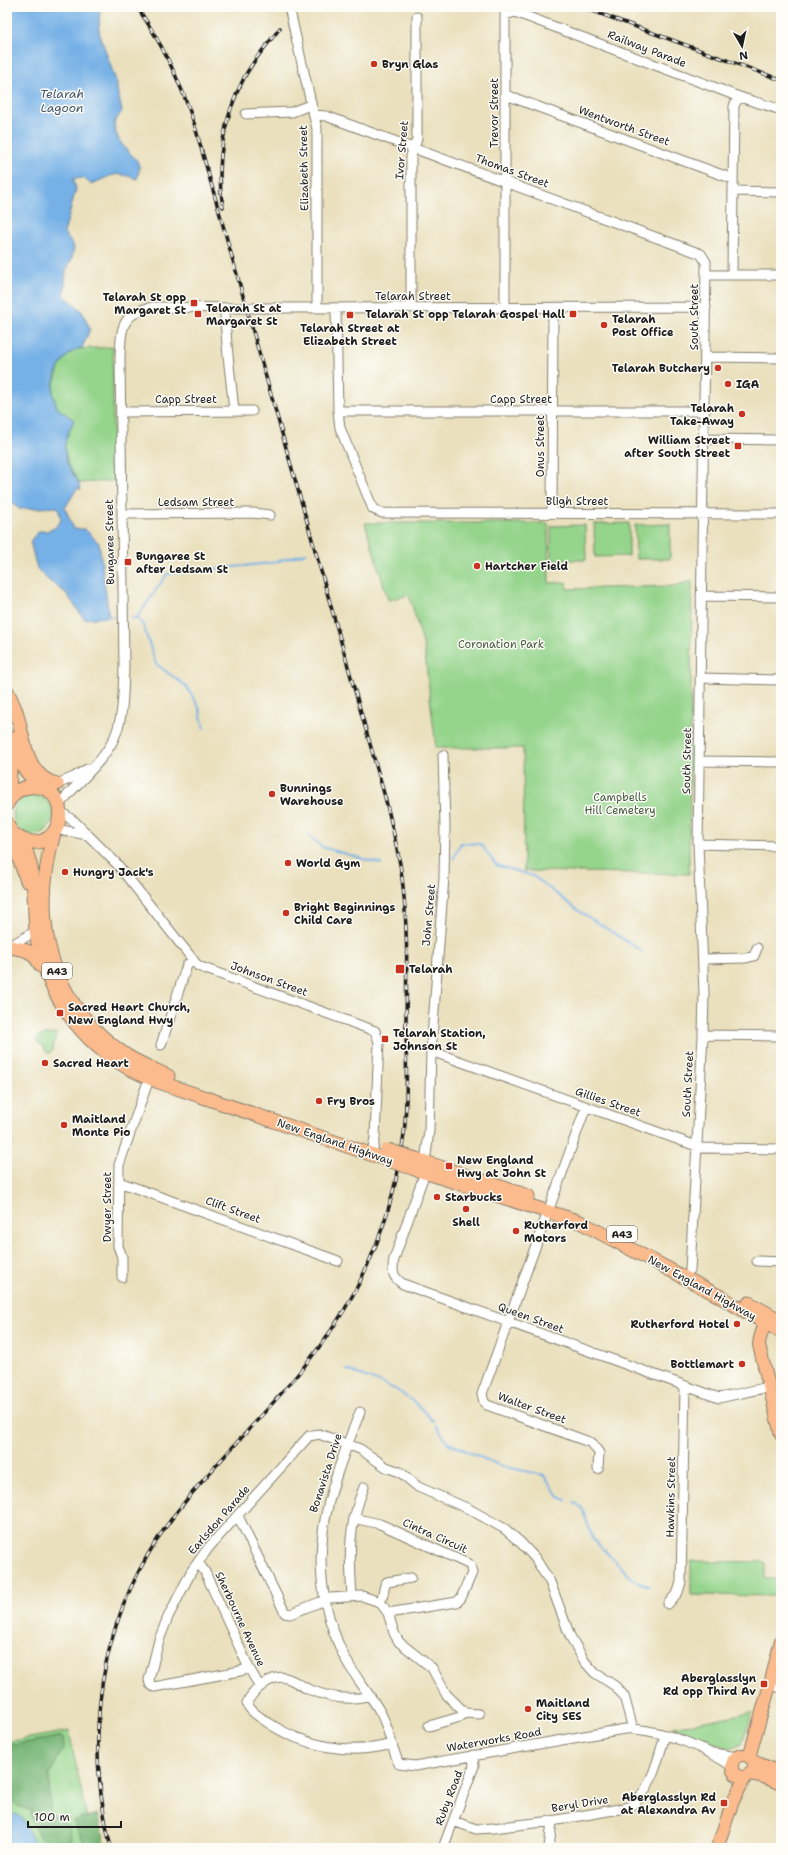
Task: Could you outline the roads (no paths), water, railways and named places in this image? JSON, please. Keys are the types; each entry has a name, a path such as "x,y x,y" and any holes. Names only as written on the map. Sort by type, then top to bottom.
{"highway":[{"path":"7,689 16,712 20,733 30,760 41,777 46,781 57,784"},
{"path":"7,689 18,755 22,766 41,787 53,794 60,808"},
{"path":"7,738 10,772 8,802"},
{"path":"8,802 19,790 32,786 41,787"},
{"name":"A43","path":"55,831 60,808"},
{"name":"A43","path":"7,823 13,837"},
{"path":"13,837 38,841 55,831"},
{"name":"New England Highway","path":"55,831 44,878 43,912 50,953 60,980 74,1003 95,1030 151,1073"},
{"name":"New England Highway","path":"13,837 31,862 36,931 41,955 50,982 66,1011 87,1037 119,1063 151,1073 195,1095 551,1207 581,1214 690,1270 781,1321"},
{"path":"9,947 27,950 34,954 50,982"},
{"name":"New England Highway","path":"551,1207 616,1240 781,1332"}],"main road":[{"path":"760,1310 765,1318 765,1323 760,1334 759,1345 781,1435"},
{"path":"733,1801 735,1782 741,1761 776,1687 781,1640"},
{"path":"741,1761 781,1773"},
{"path":"717,1848 733,1801 748,1775 753,1770 741,1761"},
{"path":"748,1775 761,1776 781,1784"}],"street":[{"name":"Elizabeth Street","path":"289,7 310,105 317,129 317,308"},
{"name":"Railway Parade","path":"505,15 515,12 724,91 738,98 749,98 781,110"},
{"name":"Trevor Street","path":"505,15 505,308"},
{"name":"Ivor Street","path":"411,308 411,156 417,140 417,17"},
{"name":"Wentworth Street","path":"506,95 733,179"},
{"path":"732,274 734,106 738,98"},
{"path":"246,114 292,112 310,105"},
{"name":"Thomas Street","path":"314,115 326,116 701,254"},
{"path":"734,191 781,192"},
{"name":"South Street","path":"690,1270 703,1036 703,959 698,893 698,844 702,513 706,357 706,262 701,254"},
{"path":"706,275 781,275"},
{"name":"Telarah Street","path":"125,322 133,313 154,307 706,308"},
{"path":"225,308 224,325 230,359 234,411"},
{"path":"336,308 338,411"},
{"name":"Onus Street","path":"552,308 552,512"},
{"name":"Bungaree Street","path":"60,808 101,758 117,731 123,697 121,336 125,322"},
{"path":"706,357 781,358"},
{"name":"Capp Street","path":"121,412 252,411"},
{"name":"Capp Street","path":"338,411 705,411"},
{"name":"Bligh Street","path":"338,411 340,428 373,509 382,512 781,514"},
{"path":"704,440 781,440"},
{"name":"Ledsam Street","path":"122,514 270,515"},
{"path":"701,596 781,597"},
{"path":"700,678 781,680"},
{"name":"John Street","path":"420,1165 429,1131 431,1051 444,877 445,826 443,756"},
{"name":"Bungaree Street","path":"41,787 57,784 74,777 101,758"},
{"path":"699,761 781,762"},
{"name":"Johnson Street","path":"60,808 117,864 193,961 203,968 376,1031 379,1042 373,1150"},
{"path":"55,831 88,835"},
{"path":"698,844 781,846"},
{"path":"9,947 36,931"},
{"path":"703,959 746,958 754,956 757,948"},
{"path":"161,1045 187,965 193,961"},
{"path":"703,1036 781,1036"},
{"name":"Gillies Street","path":"431,1051 702,1148 781,1149"},
{"name":"Dwyer Street","path":"122,1277 122,1257 118,1246 119,1165 151,1073"},
{"name":"Walter Street","path":"586,1107 482,1394 484,1402 491,1407 592,1443 599,1453 598,1468"},
{"name":"Queen Street","path":"420,1165 423,1178 394,1259 393,1272 395,1279 403,1284 684,1387 719,1398 769,1387"},
{"name":"Clift Street","path":"119,1182 338,1261"},
{"path":"757,1261 781,1262"},
{"name":"Hawkins Street","path":"668,1604 678,1592 681,1582 684,1387"},
{"name":"Bonavista Drive","path":"360,1412 330,1494 324,1517 320,1554 324,1601 341,1651 348,1665 379,1710 398,1764"},
{"name":"Earlsdon Parade","path":"249,1668 154,1687 150,1684 149,1680 168,1617 178,1595 198,1562 209,1547 308,1436 319,1434 360,1449 386,1468 400,1472 418,1487 469,1509 506,1529 521,1543 535,1558 550,1582 570,1636 581,1656 595,1673 615,1686 624,1696 633,1729"},
{"path":"352,1596 349,1546 353,1518 364,1486"},
{"path":"238,1516 285,1613 290,1614 330,1598 352,1596 370,1597 380,1602 388,1613 394,1633 399,1642 432,1668 446,1694 465,1713 479,1714"},
{"name":"Cintra Circuit","path":"353,1518 386,1527 466,1563 471,1568 472,1573 461,1598 456,1602 388,1613"},
{"name":"Sherbourne Avenue","path":"198,1562 205,1572 249,1668 260,1687"},
{"path":"380,1602 383,1598 385,1584 387,1582 411,1578"},
{"path":"369,1696 344,1698 325,1695 308,1689 286,1678 273,1680 260,1687 247,1703 249,1708 272,1725 306,1741 340,1749 372,1749 391,1744"},
{"path":"429,1726 460,1717 465,1713"},
{"name":"Waterworks Road","path":"398,1764 415,1766 613,1731 633,1729 665,1735 710,1753 741,1761"},
{"name":"Beryl Drive","path":"453,1821 476,1829 493,1828 552,1821 630,1807 640,1799 648,1786 665,1735"},
{"name":"Ruby Road","path":"443,1848 474,1766 473,1755"},
{"path":"549,1848 552,1821"}],"water":[{"name":"Telarah Lagoon","path":"7,7 100,7 99,32 117,84 122,111 114,123 115,129 120,142 136,159 139,167 137,179 123,175 113,175 91,184 83,178 73,179 76,189 64,233 74,247 72,258 66,271 64,295 81,310 90,329 82,348 70,353 61,364 55,377 53,392 57,408 74,420 67,436 65,452 68,465 79,483 81,490 78,488 76,490 65,508 74,529 85,529 99,543 109,617 84,619 66,593 48,580 37,569 30,541 39,531 46,531 57,526 61,520 58,507 19,509 8,498"},
{"path":"17,1814 22,1818 35,1843 42,1848 7,1848 9,1816"}],"waterway":[{"path":"137,618 167,574 271,563 306,553"},
{"path":"132,618 137,618 143,625 156,664 186,686 199,707 204,728"},
{"path":"308,835 322,847 381,864"},
{"path":"453,859 461,843 481,844 496,865 533,876 579,911 642,951"},
{"path":"347,1370 384,1384 404,1394 423,1410 433,1421"},
{"path":"436,1425 448,1443 501,1466 544,1475 559,1497 566,1500"},
{"path":"574,1502 582,1508 593,1539 635,1581 649,1586"}],"railway":[{"path":"111,1848 102,1801 98,1754 99,1708 106,1663 118,1620 136,1577 159,1537 209,1473 298,1374 337,1321 354,1293 372,1255 392,1196 404,1134 406,1091 407,964 405,907 401,870 385,797 194,123 183,92 170,63 137,7"},
{"path":"301,9 305,7"},
{"path":"582,7 781,80"},
{"path":"223,207 220,174 221,157 226,124 231,108 248,71 256,58 280,28"}],"place":[{"name":"Bryn Glas","path":"374,64"},
{"name":"Telarah St opp Margaret St","path":"194,303"},
{"name":"Telarah St at Margaret St","path":"198,314"},
{"name":"Telarah St opp Telarah Gospel Hall","path":"573,314"},
{"name":"Telarah Street at Elizabeth Street","path":"350,315"},
{"name":"Telarah Post Office","path":"604,325"},
{"name":"Telarah Butchery","path":"718,368"},
{"name":"IGA","path":"728,384"},
{"name":"Telarah Take-Away","path":"742,414"},
{"name":"William Street after South Street","path":"738,446"},
{"name":"Bungaree St after Ledsam St","path":"128,562"},
{"name":"Hartcher Field","path":"477,566"},
{"name":"Bunnings Warehouse","path":"272,794"},
{"name":"World Gym","path":"288,863"},
{"name":"Hungry Jack's","path":"65,872"},
{"name":"Bright Beginnings Child Care","path":"286,913"},
{"name":"Telarah","path":"400,969"},
{"name":"Sacred Heart Church, New England Hwy","path":"60,1013"},
{"name":"Telarah Station, Johnson St","path":"385,1039"},
{"name":"Sacred Heart","path":"45,1063"},
{"name":"Fry Bros","path":"319,1101"},
{"name":"Maitland Monte Pio","path":"64,1125"},
{"name":"New England Hwy at John St","path":"449,1166"},
{"name":"Starbucks","path":"437,1197"},
{"name":"Shell","path":"466,1209"},
{"name":"Rutherford Motors","path":"516,1231"},
{"name":"Rutherford Hotel","path":"737,1324"},
{"name":"Bottlemart","path":"742,1364"},
{"name":"Aberglasslyn Rd opp Third Av","path":"764,1684"},
{"name":"Maitland City SES","path":"528,1709"},
{"name":"Aberglasslyn Rd at Alexandra Av","path":"724,1803"}],"park label":[{"name":"Coronation Park","path":"501,644"},
{"name":"Campbells Hill Cemetery","path":"620,803"}]}
